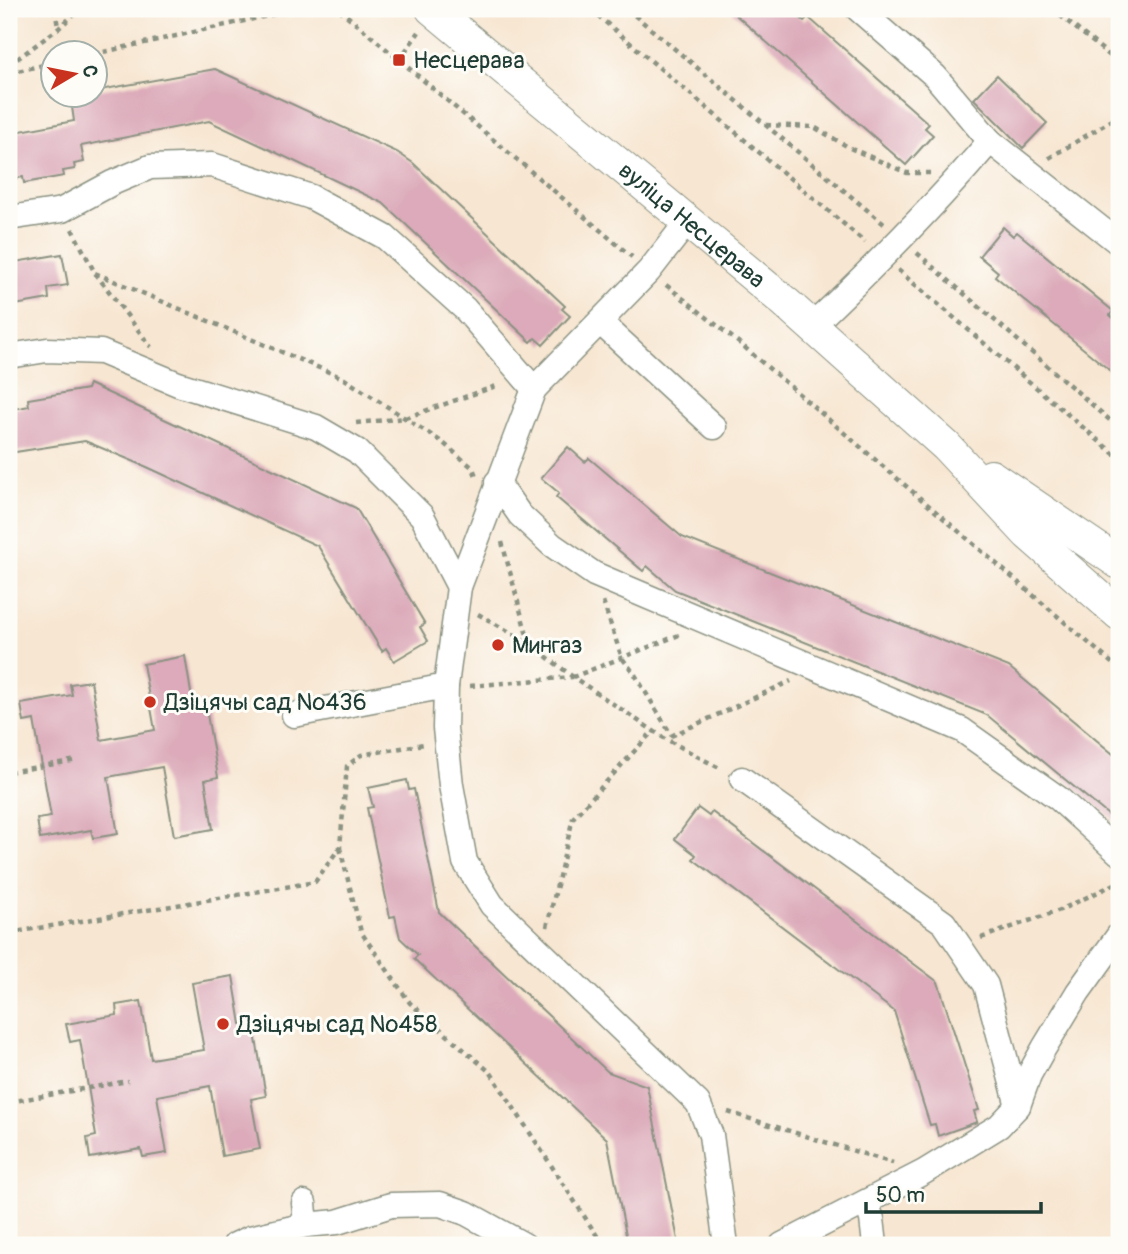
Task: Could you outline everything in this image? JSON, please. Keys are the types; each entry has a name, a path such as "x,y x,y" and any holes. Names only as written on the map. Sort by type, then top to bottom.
{"main road":[{"name":"вуліца Несцерава","path":"433,10 812,326 946,446"},
{"path":"946,446 1119,563"},
{"path":"946,446 1028,534 1119,614"}],"lane":[{"path":"858,9 935,76 990,141 1119,243"},
{"path":"812,326 901,239 990,141"},
{"path":"9,218 62,210 112,183 150,167 212,165 311,197 385,237 465,309 529,383"},
{"path":"688,221 649,271 600,322 529,383 522,424 459,587 446,686 446,741 465,862 492,905 698,1103 711,1135 726,1245"},
{"path":"600,322 714,426"},
{"path":"9,356 47,350 101,352 178,384 316,427 357,451 422,516 459,587"},
{"path":"498,482 520,515 552,545 594,574 706,624 961,730 1058,798 1119,853"},
{"path":"294,715 446,686"},
{"path":"742,779 944,923 986,985 1018,1106"},
{"path":"782,1245 924,1172 999,1126 1018,1106 1029,1075 1044,1048 1078,992 1119,935"},
{"path":"866,1202 872,1219 874,1245"},
{"path":"235,1245 305,1214 339,1234 391,1205 415,1203 440,1204 466,1213 524,1245"}],"path":[{"path":"55,9 59,28"},
{"path":"9,65 59,28 79,9"},
{"path":"108,51 299,9"},
{"path":"339,9 649,271 743,346 1119,668"},
{"path":"590,9 1119,458"},
{"path":"627,9 901,239 1119,428"},
{"path":"1052,9 1119,63"},
{"path":"399,60 433,10"},
{"path":"9,73 38,66"},
{"path":"1027,171 1119,116"},
{"path":"765,125 814,127 850,148 906,173 964,172"},
{"path":"62,210 96,273 153,351"},
{"path":"96,273 343,378 442,442 473,468 497,524 528,643"},
{"path":"316,427 405,418 529,383"},
{"path":"594,574 622,659 634,673 672,736"},
{"path":"459,587 466,607 528,643 573,677 664,738 742,779"},
{"path":"446,686 481,686 527,679 573,677 706,624"},
{"path":"664,738 817,669"},
{"path":"540,953 573,818 653,731"},
{"path":"446,741 361,755 347,765 340,847 361,932 410,1003 491,1073 603,1245"},
{"path":"9,772 77,760"},
{"path":"9,933 315,882 340,847"},
{"path":"960,945 1060,910 1119,882"},
{"path":"9,1102 128,1082"},
{"path":"698,1103 924,1172"},
{"path":"986,1245 994,1245"}],"building":[{"path":"729,9 790,9 804,21 808,17 929,124 925,128 933,135 906,165"},
{"path":"215,69 397,152 413,163 565,306 562,309 570,316 543,345 535,338 531,342 383,203 209,121 81,146 84,162 74,164 75,169 63,171 64,176 24,183 23,177 9,180 9,140 16,138 15,132 74,121 72,108 108,108 108,88"},
{"path":"997,75 1047,123 1023,148 974,99"},
{"path":"1003,227 1013,236 1017,232 1113,311 1110,315 1119,323 1119,378 995,276 998,272 979,256"},
{"path":"62,254 68,285 48,288 49,299 9,306 9,263"},
{"path":"89,384 356,508 425,624 420,627 428,641 394,661 386,648 382,651 318,546 147,467 85,441 9,453 9,410 29,406 28,399 87,389"},
{"path":"568,447 585,462 589,458 682,537 1009,667 1119,759 1119,824 987,715 675,590 647,566 643,571 556,497 559,493 541,478"},
{"path":"185,656 193,705 205,703 218,777 205,780 213,829 174,836 162,767 108,777 118,834 93,838 91,830 40,839 37,819 51,817 34,720 24,722 21,704 72,695 70,684 91,681 101,740 155,730 143,664"},
{"path":"407,780 409,790 414,789 439,912 608,1072 647,1086 679,1245 628,1245 607,1139 414,959 418,955 400,938 395,916 390,917 367,808 373,807 368,788"},
{"path":"698,808 709,816 712,812 938,982 979,1110 974,1111 977,1122 938,1136 935,1124 930,1125 894,1011 693,859 696,855 675,839"},
{"path":"233,976 241,1024 253,1022 266,1096 251,1099 260,1149 222,1156 210,1086 157,1096 167,1153 143,1157 141,1149 90,1158 87,1138 96,1136 80,1040 70,1042 66,1024 117,1015 116,1005 141,1001 151,1059 204,1050 192,983"}],"place":[{"name":"Несцерава","path":"399,60"},
{"name":"Мингаз","path":"498,645"},
{"name":"Дзіцячы сад №436","path":"150,702"},
{"name":"Дзіцячы сад №458","path":"223,1024"}]}
